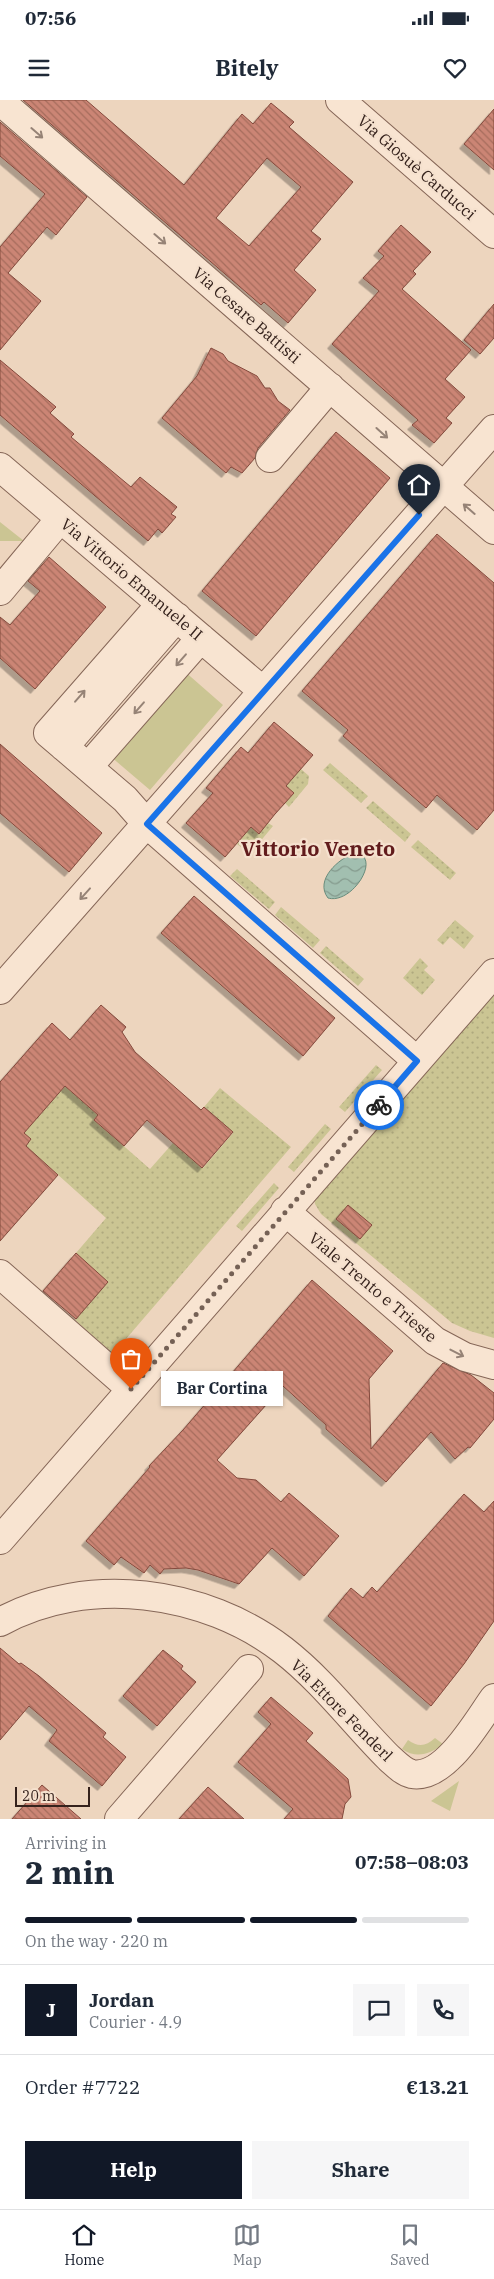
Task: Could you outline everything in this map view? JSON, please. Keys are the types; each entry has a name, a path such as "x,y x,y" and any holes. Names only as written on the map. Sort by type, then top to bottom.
{"street":[{"name":"Via Giosuè Carducci","path":"340,100 494,234"},
{"name":"Via Cesare Battisti","path":"0,101 494,530"},
{"path":"270,458 330,387"},
{"path":"0,990 494,429"},
{"name":"Via Vittorio Emanuele II","path":"0,467 263,692"},
{"path":"0,591 60,519"},
{"path":"169,610 56,740 124,799 147,824 417,1061"},
{"path":"88,768 201,638"},
{"path":"0,1540 494,973"},
{"name":"Viale Trento e Trieste","path":"285,1211 429,1336 465,1357 494,1365"},
{"path":"0,1274 131,1389"},
{"name":"Via Ettore Fenderl","path":"0,1622 36,1605 54,1600 109,1594 158,1598 235,1620 283,1650 310,1674 401,1769 410,1774 428,1771 448,1758 494,1698"},
{"path":"119,1819 249,1669"}],"shaded area":[{"path":"0,522 24,541 0,541"},
{"path":"183,670 223,705 150,790 110,756"},
{"path":"330,763 368,796 361,803 323,770"},
{"path":"301,769 309,776 308,784 289,807 285,803 294,793 286,786"},
{"path":"373,801 411,834 405,842 366,808"},
{"path":"268,823 273,826 254,849 246,851 237,844 251,827 259,833"},
{"path":"418,840 456,873 450,880 411,847"},
{"path":"237,869 275,902 269,909 230,876"},
{"path":"281,907 320,940 313,948 275,915"},
{"path":"455,920 474,936 464,949 450,937 443,945 437,940"},
{"path":"326,946 364,979 358,986 320,953"},
{"path":"420,958 428,966 424,970 435,980 422,995 403,978"},
{"path":"494,986 494,1338 452,1323 321,1214 315,1204 314,1197"},
{"path":"376,1065 382,1070 345,1112 339,1107"},
{"path":"65,1086 72,1092 96,1103 91,1109 98,1115 94,1120 150,1169 173,1143 203,1168 233,1133 204,1107 220,1088 291,1147 113,1354 75,1320 107,1283 76,1253 106,1218 26,1146 31,1139 24,1133"},
{"path":"325,1124 331,1129 294,1172 288,1167"},
{"path":"274,1183 279,1188 242,1231 236,1226"},
{"path":"435,1738 443,1744 428,1753 413,1754 402,1749 408,1740 422,1745 429,1743"},
{"path":"459,1781 450,1811 431,1801"}],"water":[{"path":"355,853 363,856 366,862 361,879 346,894 337,898 328,898 324,891 326,877 342,860"}],"building":[{"path":"23,100 86,100 184,185 242,114 253,124 271,103 294,122 289,127 353,182 311,231 321,239 294,270 316,290 288,323 264,302 261,305","holes":["267,158 301,187 249,246 216,218"]},
{"path":"494,109 494,170 464,144"},
{"path":"0,122 87,197 56,235 47,227 8,273 41,301 0,350 0,247 45,194 0,156"},
{"path":"401,225 431,252 413,271 416,274 402,289 471,350 445,379 465,397 446,418 452,423 434,443 412,425 418,420 332,344 379,291 363,278 384,256 378,251"},
{"path":"494,304 494,338 480,354 464,340"},
{"path":"211,348 223,354 228,361 257,376 265,388 270,388 278,401 290,410 258,448 255,458 242,473 231,467 226,473 162,418 197,376"},
{"path":"0,360 56,407 50,413 74,434 71,437 131,487 140,477 177,507 171,514 176,517 162,533 158,529 148,541 0,415"},
{"path":"336,432 390,478 256,636 202,591"},
{"path":"437,534 494,583 494,810 477,830 437,795 426,808 343,736 348,730 302,691"},
{"path":"49,557 106,607 35,689 0,658 0,617 10,625 40,591 28,581"},
{"path":"274,722 313,755 286,786 294,793 259,834 251,827 225,857 186,823 213,793 206,788 241,747 248,753"},
{"path":"0,744 102,833 69,872 0,813"},
{"path":"194,896 335,1018 303,1056 161,933"},
{"path":"101,1005 126,1027 122,1032 135,1052 201,1110 204,1107 233,1132 202,1168 147,1120 124,1146 94,1120 98,1115 65,1086 24,1133 31,1139 26,1146 58,1175 0,1241 0,1082 52,1023 70,1040"},
{"path":"348,1205 372,1225 360,1239 336,1219"},
{"path":"76,1253 108,1282 76,1319 43,1291"},
{"path":"312,1280 393,1351 369,1379 371,1449 443,1363 471,1375 494,1393 494,1419 470,1448 468,1447 455,1459 431,1432 386,1482 326,1429 326,1425 283,1386 217,1460 237,1478 256,1480 281,1502 289,1493 339,1536 304,1576 272,1548 239,1584 198,1570 186,1568 164,1569 160,1574 150,1565 144,1573 121,1557 114,1565 86,1541"},
{"path":"464,1494 484,1512 494,1501 494,1621 464,1664 431,1706 328,1616 351,1588 363,1598 372,1587 377,1592"},
{"path":"0,1648 19,1664 21,1663 39,1676 106,1733 103,1737 126,1757 102,1786 49,1741 57,1730 29,1706 0,1740"},
{"path":"163,1650 183,1666 181,1669 196,1682 157,1726 123,1696"},
{"path":"271,1697 313,1733 306,1741 348,1779 351,1797 345,1804 342,1819 284,1819 293,1809 238,1762 271,1724 258,1712"},
{"path":"42,1785 81,1819 12,1819"},
{"path":"208,1787 244,1819 179,1819"}],"way so far":[{"path":"131,1389 379,1105"}],"place":[{"name":"Bar Cortina","path":"131,1389"}],"district":[{"name":"Vittorio Veneto","path":"318,849"}],"route":[{"path":"379,1105 417,1061 147,824 419,515"}]}
